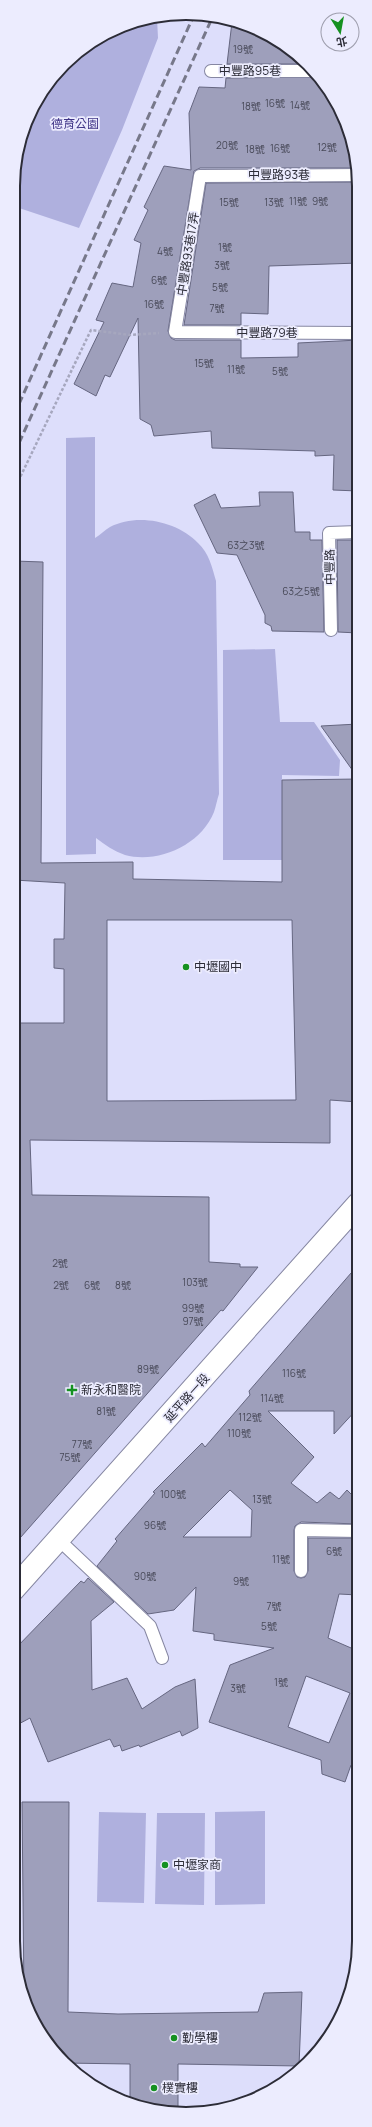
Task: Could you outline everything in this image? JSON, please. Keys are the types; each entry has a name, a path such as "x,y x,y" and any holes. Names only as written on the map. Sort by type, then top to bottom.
{"main road":[{"name":"延平路一段","path":"20,1582 352,1211"}],"lane":[{"name":"中豐路95巷","path":"211,71 305,71"},
{"name":"中豐路93巷","path":"200,176 352,175"},
{"name":"中豐路93巷17弄","path":"175,332 200,176"},
{"name":"中豐路79巷","path":"175,332 352,334"},
{"name":"中豐路","path":"331,630 329,533 352,532"},
{"path":"301,1571 301,1530 352,1531"},
{"path":"59,1540 150,1626 162,1658"}],"path":[{"path":"20,478 91,330 130,335 175,332"}],"green space":[{"name":"德育公園","path":"157,22 158,38 122,130 79,228 20,208 21,164 33,122 42,103 54,85 85,54 103,42 122,33"},
{"path":"95,437 95,538 110,527 132,520 144,520 168,525 189,535 202,547 210,560 216,581 219,794 214,812 208,824 199,834 177,849 151,857 125,855 110,848 96,838 96,854 66,855 66,438"},
{"path":"275,649 280,722 314,722 340,760 339,776 282,775 282,860 223,860 223,650"},
{"path":"265,1811 265,1904 215,1905 215,1812"},
{"path":"99,1812 146,1813 144,1903 97,1902"},
{"path":"157,1813 205,1813 204,1905 155,1904"}],"building":[{"path":"231,27 269,42 287,54 298,64 227,64"},
{"path":"311,77 330,103 339,122 349,154 351,168 200,168 194,171 168,331 171,338 175,340 241,340 241,358 298,357 298,343 352,340 352,491 333,490 334,455 315,456 315,451 212,448 211,431 154,436 151,425 140,419 138,318 110,377 105,375 96,396 74,384 104,322 96,320 112,283 133,287 141,243 134,240 148,210 144,207 164,166 191,170 189,113 199,87 225,88 226,78"},
{"path":"352,182 352,263 269,266 268,314 241,313 241,325 184,325 206,183"},
{"path":"259,492 293,492 295,532 310,532 310,540 322,540 324,632 272,631 271,626 265,623 265,615 237,555 217,553 194,505 215,494 221,508 260,506"},
{"path":"337,540 352,540 352,633 338,632"},
{"path":"20,561 43,562 41,863 133,862 133,879 282,882 282,780 352,779 352,1102 330,1100 330,1143 30,1140 32,1195 209,1197 209,1262 240,1264 240,1267 258,1267 223,1311 221,1310 20,1538 20,1023 64,1023 64,969 54,968 54,939 64,939 65,883 20,880","holes":["107,920 292,920 296,1100 107,1101"]},
{"path":"352,724 352,770 321,726"},
{"path":"352,1272 352,1414 334,1434 334,1411 268,1411 314,1457 291,1483 317,1503 330,1492 339,1499 347,1490 352,1495 352,1524 301,1522 295,1526 294,1530 294,1571 297,1577 301,1578 305,1577 308,1571 308,1538 352,1538 352,1595 339,1594 328,1638 352,1648 352,1765 345,1782 322,1774 321,1760 209,1722 230,1665 274,1648 214,1640 214,1634 193,1631 196,1587 174,1610 148,1614 97,1566 117,1541 115,1539 155,1493 153,1492 202,1443 205,1447 250,1395 249,1391","holes":["230,1490 252,1510 251,1537 183,1537","306,1676 350,1693 329,1743 288,1727"]},
{"path":"88,1578 114,1602 91,1621 92,1690 127,1678 142,1709 175,1687 195,1679 198,1728 182,1736 180,1731 140,1747 139,1745 122,1751 120,1745 114,1747 110,1739 48,1762 30,1718 20,1723 20,1644 81,1581 84,1583"},
{"path":"22,1802 69,1802 68,2012 118,2014 258,2012 264,1993 302,1992 299,2062 295,2066 178,2064 178,2107 154,2104 133,2098 130,2097 130,2064 74,2063 61,2050 42,2024 33,2005 24,1976"}],"railway":[{"path":"20,402 192,20"},
{"path":"20,441 211,22"}],"place":[{"name":"中壢國中","path":"186,967"},
{"name":"新永和醫院","path":"72,1390"},
{"name":"中壢家商","path":"165,1865"},
{"name":"勤學樓","path":"174,2038"},
{"name":"樸實樓","path":"154,2088"}]}
